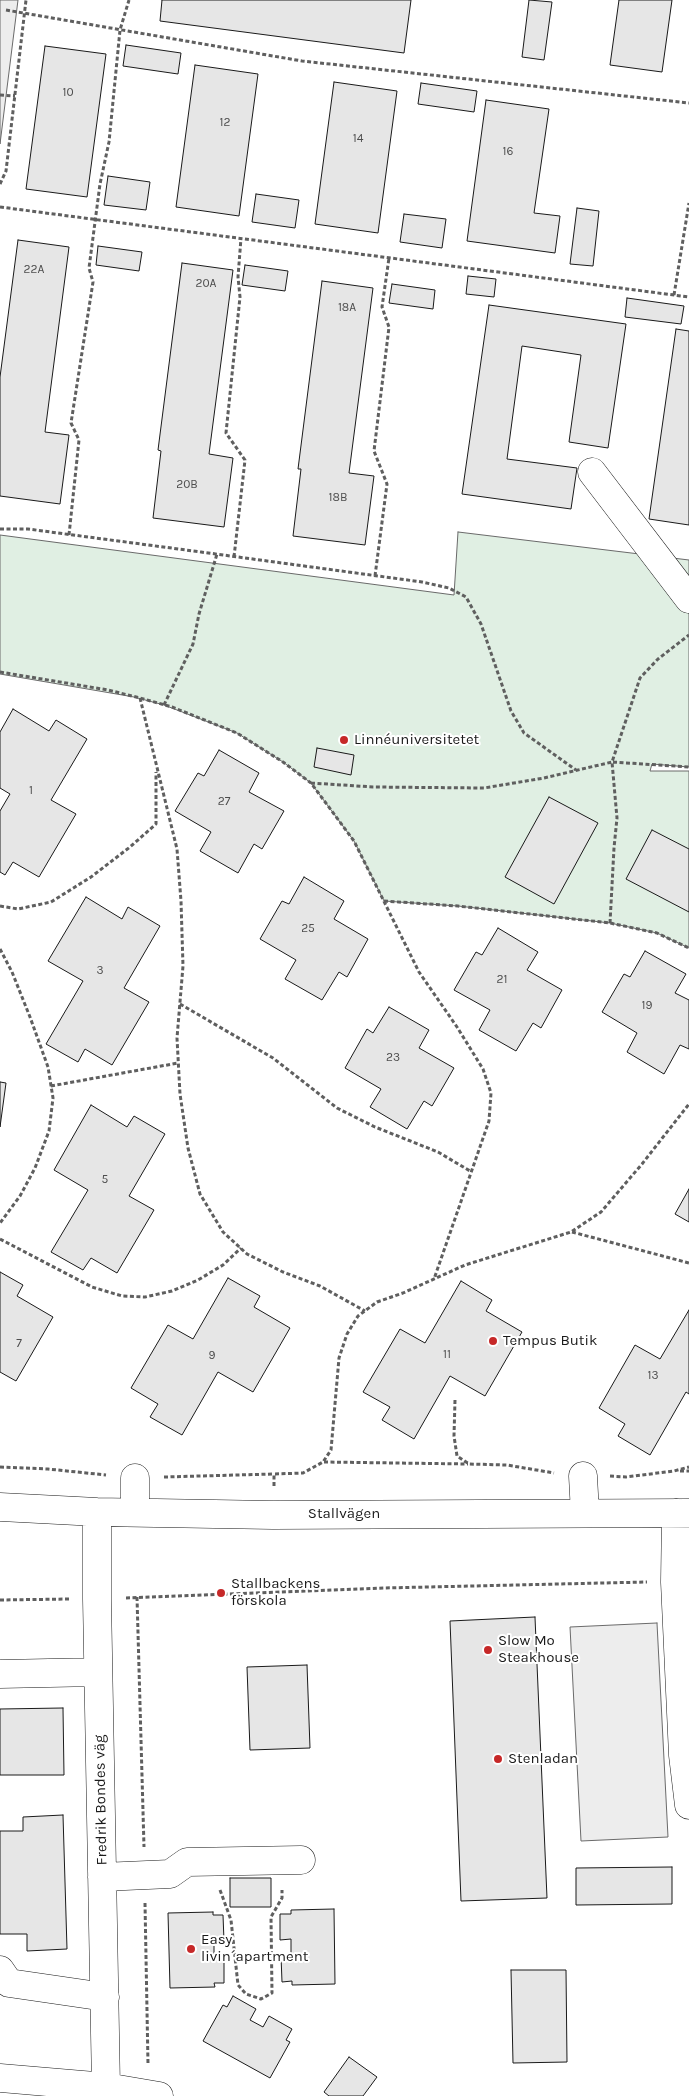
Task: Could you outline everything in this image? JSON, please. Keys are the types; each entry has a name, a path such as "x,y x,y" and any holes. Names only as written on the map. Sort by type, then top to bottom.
{"street":[{"path":"592,472 689,599"},
{"path":"584,1476 585,1514"},
{"path":"135,1478 136,1512"},
{"name":"Stallvägen","path":"0,1507 97,1512 273,1515 683,1513"},
{"name":"Fredrik Bondes väg","path":"97,1512 98,1672 106,2087"},
{"path":"683,1513 676,1582 683,1755 689,1804"},
{"path":"0,1674 98,1672"},
{"path":"102,1877 170,1874 187,1862 293,1861"},
{"path":"0,1970 9,1983 104,1997"},
{"path":"0,2078 106,2087 159,2096"}],"path":[{"path":"0,184 6,171 26,0"},
{"path":"69,535 79,440 71,422 93,282 90,268 100,184 109,142 120,30 129,0"},
{"path":"6,10 302,61 689,103"},
{"path":"0,95 15,96"},
{"path":"674,295 689,203"},
{"path":"0,206 689,297"},
{"path":"234,557 245,460 226,433 240,297 238,277 241,238"},
{"path":"375,576 387,484 374,451 389,327 382,307 389,258"},
{"path":"0,529 28,529 375,576 449,588 466,597 481,624 511,711 524,733 576,770"},
{"path":"164,705 193,644 199,614 217,554"},
{"path":"610,923 617,818 612,762 640,678 658,659 689,635"},
{"path":"0,672 108,690 140,698 164,705 237,733 283,762 311,783 354,841 419,972 483,1069 491,1093 489,1121 470,1171 434,1279"},
{"path":"140,698 177,849 183,966 177,1038 180,1094 188,1148 200,1194 223,1232 247,1254 283,1272 320,1286 365,1311"},
{"path":"311,783 373,787 484,788 544,778 612,762 689,767"},
{"path":"0,906 18,909 51,902 91,877 156,824 156,767"},
{"path":"384,901 458,906 610,923 657,933 689,948"},
{"path":"0,949 12,972 48,1067 52,1106 49,1131 35,1168 20,1196 0,1223"},
{"path":"180,1004 273,1058 337,1108 375,1127 438,1152 470,1171"},
{"path":"51,1086 178,1063"},
{"path":"273,1515 274,1474 303,1473 323,1462 331,1450 339,1358 347,1334 358,1316 377,1302 403,1293 465,1265 571,1232 601,1212 689,1104"},
{"path":"571,1232 689,1262"},
{"path":"0,1239 92,1287 122,1296 145,1297 172,1291 198,1280 223,1265 241,1248"},
{"path":"455,1400 454,1436 457,1456 470,1464"},
{"path":"323,1462 507,1465 584,1476 626,1477 689,1471"},
{"path":"674,1471 689,1467"},
{"path":"0,1600 97,1599 384,1588 676,1582"},
{"path":"208,1862 232,1920 238,1985 246,1994 260,1999 272,1993 271,1917 282,1898 293,1861"}],"green space":[{"path":"458,532 689,560 689,767 652,764 650,771 689,771 689,948 657,933 610,923 458,906 384,901 354,841 311,783 283,762 237,733 164,705 134,697 0,674 0,535 454,595"}],"shaded area":[{"path":"0,0 18,0 0,144"},
{"path":"657,1623 668,1837 581,1841 570,1627"}],"building":[{"path":"162,0 411,0 404,53 160,21"},
{"path":"529,0 552,2 544,60 522,57"},
{"path":"619,0 672,0 662,72 610,65"},
{"path":"126,45 181,53 178,74 123,66"},
{"path":"45,46 106,54 87,197 26,189"},
{"path":"195,65 258,74 239,216 176,207"},
{"path":"334,82 397,91 378,233 315,224"},
{"path":"421,83 477,91 474,112 418,104"},
{"path":"486,100 549,109 534,213 560,216 555,253 467,241"},
{"path":"108,176 150,182 146,210 104,205"},
{"path":"256,194 299,200 295,228 252,222"},
{"path":"577,208 599,211 593,266 570,264"},
{"path":"404,214 446,219 442,248 400,242"},
{"path":"18,240 69,247 45,432 69,435 60,504 0,496 0,377"},
{"path":"98,246 142,252 139,271 96,265"},
{"path":"182,263 233,270 209,454 233,458 224,527 153,518 161,451 158,450"},
{"path":"245,265 288,271 285,291 242,285"},
{"path":"468,276 496,279 494,297 466,294"},
{"path":"322,281 373,288 349,473 374,476 365,545 293,536 301,469 298,469"},
{"path":"392,284 435,290 433,309 389,303"},
{"path":"627,298 684,306 681,324 625,317"},
{"path":"489,305 626,324 608,448 569,442 581,355 522,346 507,459 577,468 571,509 462,494"},
{"path":"676,329 689,331 689,525 649,519"},
{"path":"13,709 49,731 56,720 87,739 51,800 76,814 39,877 13,862 5,875 0,872 0,811 10,794 0,788 0,732"},
{"path":"317,748 354,755 351,775 314,767"},
{"path":"219,750 259,773 249,792 284,811 262,849 254,844 238,873 200,851 211,832 175,811 198,773 204,776"},
{"path":"549,797 598,823 554,904 505,877"},
{"path":"652,830 689,849 689,912 626,879"},
{"path":"304,877 344,901 334,919 368,939 347,977 339,972 322,1000 285,979 296,960 260,939 282,901 289,904"},
{"path":"86,897 122,919 128,907 160,926 124,988 149,1002 112,1065 85,1049 78,1062 46,1044 83,981 48,961"},
{"path":"498,928 538,952 527,970 562,990 541,1028 533,1023 516,1051 479,1030 490,1010 454,990 476,952 482,955"},
{"path":"645,951 686,974 675,993 689,1000 689,1049 680,1045 664,1074 627,1052 637,1033 602,1012 624,974 630,977"},
{"path":"389,1007 429,1030 419,1048 454,1068 432,1106 424,1101 407,1129 370,1107 381,1089 345,1068 367,1029 373,1033"},
{"path":"0,1082 6,1083 0,1127"},
{"path":"91,1105 127,1127 134,1116 165,1134 129,1196 154,1210 117,1273 91,1258 83,1270 51,1252 88,1190 54,1170"},
{"path":"689,1189 689,1222 675,1214"},
{"path":"0,1272 23,1285 17,1296 53,1317 16,1381 0,1372"},
{"path":"228,1278 260,1296 254,1307 290,1328 253,1392 218,1372 182,1435 150,1417 158,1404 131,1388 168,1325 193,1339"},
{"path":"461,1281 492,1300 486,1311 522,1332 485,1396 450,1376 414,1439 382,1420 390,1407 363,1392 400,1329 425,1343"},
{"path":"689,1310 689,1394 686,1392 650,1455 618,1436 625,1424 599,1408 635,1345 660,1359"},
{"name":"Stenladan","path":"535,1617 547,1898 461,1901 450,1621"},
{"path":"307,1665 310,1748 250,1750 247,1667"},
{"path":"63,1708 64,1775 0,1775 0,1709"},
{"path":"63,1815 67,1949 27,1951 27,1934 0,1934 0,1831 23,1831 23,1817"},
{"path":"672,1867 672,1904 576,1905 576,1868"},
{"path":"230,1878 271,1878 271,1907 230,1907"},
{"path":"334,1909 335,1984 292,1985 292,1981 282,1982 281,1956 291,1956 291,1939 280,1940 280,1914 291,1914 291,1910"},
{"name":"Easy livin´apartment","path":"213,1912 213,1915 223,1915 224,1941 214,1942 214,1957 224,1957 224,1983 214,1983 215,1987 170,1988 168,1913"},
{"path":"511,1970 566,1970 567,2062 513,2063"},
{"path":"233,1996 256,2009 250,2020 263,2027 269,2016 292,2029 286,2040 290,2042 270,2078 203,2041 223,2005 227,2007"},
{"path":"349,2057 377,2077 363,2096 329,2096 324,2092"}],"place":[{"name":"Linnéuniversitetet","path":"344,740"},
{"name":"Tempus Butik","path":"493,1341"},
{"name":"Stallbackens förskola","path":"221,1593"},
{"name":"Slow Mo Steakhouse","path":"488,1650"},
{"name":"Stenladan","path":"498,1759"},
{"name":"Easy livin´apartment","path":"191,1949"}]}
